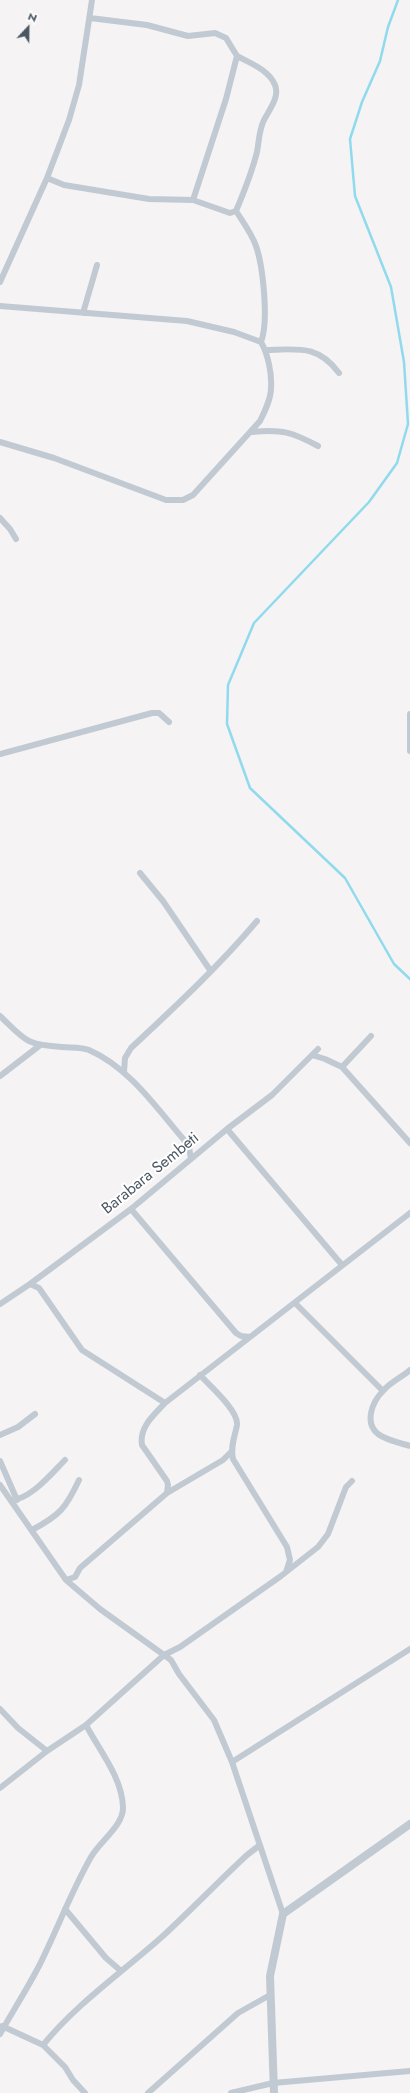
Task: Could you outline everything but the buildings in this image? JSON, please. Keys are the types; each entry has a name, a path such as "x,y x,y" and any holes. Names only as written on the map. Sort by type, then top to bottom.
{"street":[{"path":"0,282 47,178 69,120 79,85 92,0"},
{"path":"90,18 147,25 188,36 215,33 226,38 236,56 262,69 269,76 276,86 276,94 264,121 256,153 236,211"},
{"path":"193,200 226,99 236,56"},
{"path":"47,178 64,185 149,199 193,200 230,213 236,211"},
{"path":"236,211 256,244 260,257 265,321 261,342"},
{"path":"83,313 97,265"},
{"path":"0,306 187,321 234,332 261,342 266,350 271,388 266,409 252,432 193,495 183,500 166,500 54,458 0,442"},
{"path":"266,350 298,349 321,354 331,362 339,373"},
{"path":"252,432 276,430 294,433 318,446"},
{"path":"0,518 10,528 16,539"},
{"path":"0,754 152,712 159,713 169,722"},
{"path":"410,714 410,751"},
{"path":"140,873 163,901 210,970"},
{"path":"124,1072 125,1058 131,1048 190,993 210,970 234,948 257,920"},
{"path":"0,1016 26,1041 39,1046 87,1049 101,1056 124,1072 185,1141 189,1148 191,1159"},
{"path":"342,1067 371,1036"},
{"path":"0,1076 39,1046"},
{"name":"Barabara Sembeti","path":"0,1304 30,1284 131,1209 227,1129 272,1096 318,1049"},
{"path":"312,1055 342,1067 410,1143"},
{"path":"227,1129 342,1265"},
{"path":"131,1209 236,1333 241,1336 250,1337"},
{"path":"166,1493 168,1485 167,1481 142,1445 141,1438 143,1429 149,1421 165,1403 410,1213"},
{"path":"30,1284 39,1288 82,1350 165,1403"},
{"path":"295,1303 383,1391"},
{"path":"410,1370 383,1391 370,1414 370,1424 379,1435 410,1446"},
{"path":"200,1376 232,1410 236,1418 231,1452 233,1459 287,1547 290,1560 286,1572"},
{"path":"0,1435 18,1427 35,1414"},
{"path":"66,1580 75,1577 80,1568 166,1493 223,1460 231,1452"},
{"path":"14,1500 41,1485 65,1460"},
{"path":"0,1461 14,1500 32,1530 66,1580 100,1609 171,1660 214,1720 232,1762 283,1914 270,1976 274,2093"},
{"path":"32,1530 63,1510 69,1502 79,1480"},
{"path":"0,1788 47,1751 86,1725 164,1655 180,1647 286,1572 324,1541 332,1525 346,1487 352,1481"},
{"path":"0,1485 14,1500"},
{"path":"232,1762 410,1649"},
{"path":"0,1709 18,1728 47,1751"},
{"path":"0,2034 2,2026 39,1966 78,1879 98,1846 118,1822 124,1809 115,1775 86,1725"},
{"path":"283,1914 410,1824"},
{"path":"43,2045 52,2034 121,1971 164,1935 247,1855 260,1845"},
{"path":"65,1909 106,1958 121,1971"},
{"path":"148,2093 238,2014 270,1995"},
{"path":"2,2026 43,2045 65,2067 73,2080 85,2093"},
{"path":"231,2093 273,2083 410,2071"}],"waterway":[{"path":"398,0 388,27 380,61 362,102 350,139 355,196 391,287 404,362 408,424 397,463 369,502 254,623 228,685 227,724 250,788 345,878 394,964 410,979"}]}
